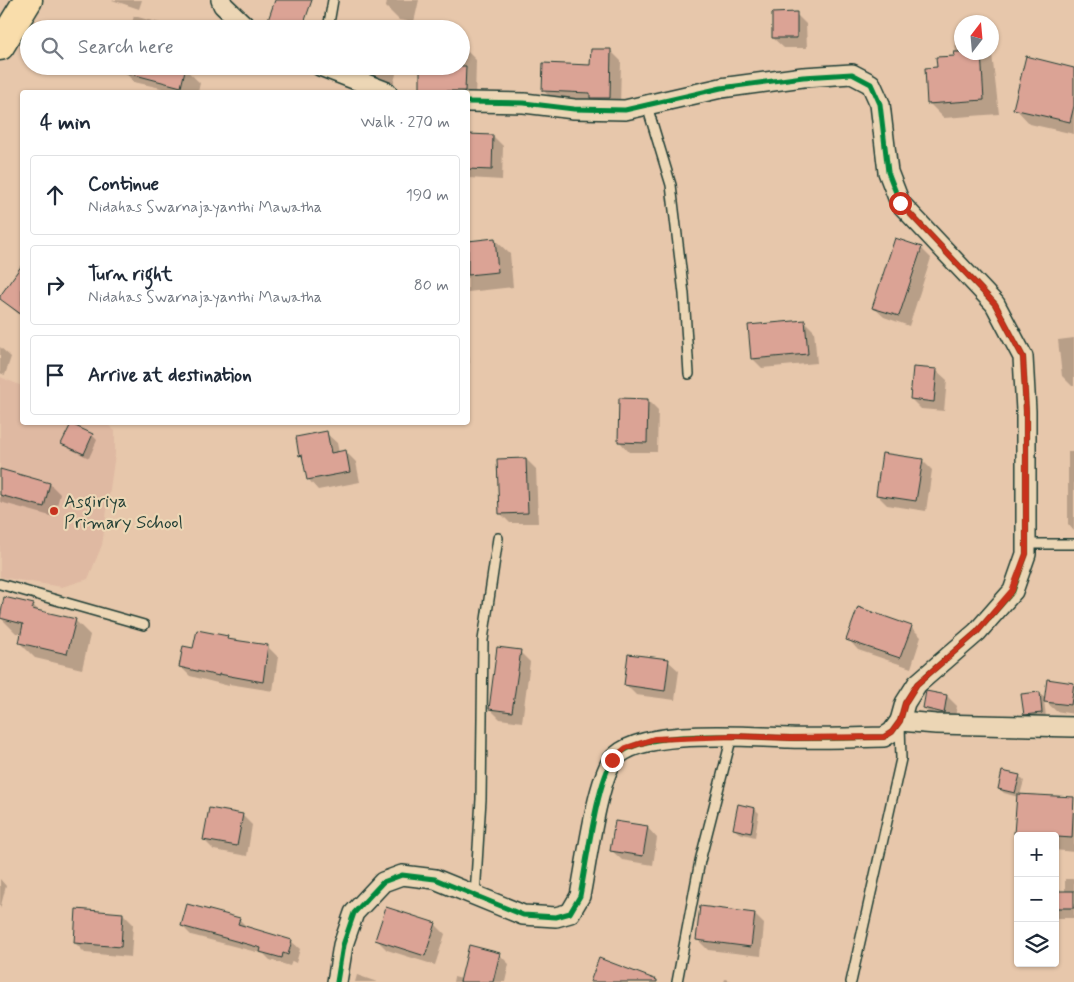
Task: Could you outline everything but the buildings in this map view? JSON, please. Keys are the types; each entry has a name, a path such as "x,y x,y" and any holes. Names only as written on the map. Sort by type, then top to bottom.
{"main road":[{"path":"0,46 28,0"}],"street":[{"path":"221,0 223,5 239,20"},
{"path":"336,982 342,944 354,913 383,882 402,875 435,879 523,915 556,917 570,913 580,896 604,779 612,760 626,748 654,739 732,736 790,738 884,737 892,732 900,721 905,703 917,684 977,632 1012,591 1026,554 1026,411 1023,357 995,304 900,203 888,172 880,104 871,84 852,74 803,77 721,88 675,97 647,106 625,110 574,109 524,103 470,102"},
{"path":"344,75 382,90"},
{"path":"900,721 936,724 1074,727"}],"lane":[{"path":"330,20 333,0"},
{"path":"647,106 671,185 684,294 689,374"},
{"path":"474,896 480,799 483,640 498,538"},
{"path":"1026,544 1074,544"},
{"path":"0,584 144,625"},
{"path":"851,982 901,759 900,721"},
{"path":"677,982 700,861 732,736"}],"shaded area":[{"name":"Asgiriya Primary School","path":"0,377 20,385 20,425 108,425 115,431 115,454 102,545 88,579 62,587 0,577"}],"cycle path":[{"path":"337,982 343,945 354,913 383,882 402,875 435,879 523,915 556,917 570,913 580,896 597,804 607,771 613,760 626,750 645,742 695,736 884,737 892,732 900,721 905,703 917,684 977,632 1013,591 1026,554 1026,411 1023,357 995,304 900,203 888,172 880,104 871,84 852,74 803,77 721,88 625,110 574,109 524,103 470,102"}],"place":[{"name":"Asgiriya Primary School","path":"54,511"}],"route":[{"path":"612,760 626,748 654,739 732,736 790,738 884,737 892,732 900,721 905,703 917,684 977,632 1012,591 1026,554 1026,411 1023,357 995,304 950,259 900,203"}]}
